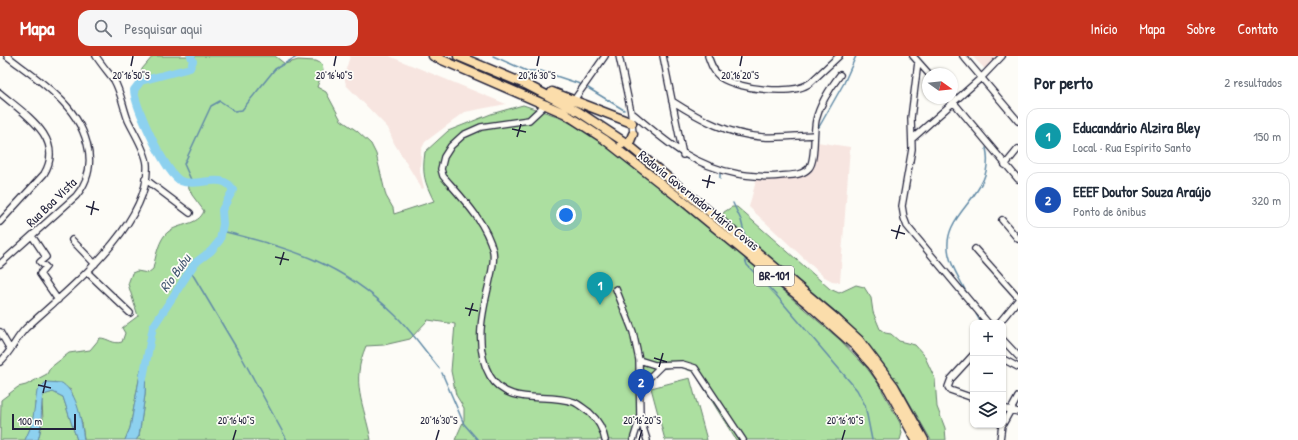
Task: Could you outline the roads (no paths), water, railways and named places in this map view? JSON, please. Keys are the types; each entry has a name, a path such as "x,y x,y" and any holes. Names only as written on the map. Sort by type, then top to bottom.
{"highway":[{"name":"Rodovia Governador Mário Covas","path":"433,56 564,113 604,139 673,193 851,341 886,384 917,440"},
{"name":"Rodovia Governador Mário Covas","path":"458,56 525,84 579,112 626,143 835,318 859,340 894,386 917,440"},
{"path":"525,84 538,86 632,123"},
{"path":"564,113 571,112 615,143 626,143 630,141 633,134"},
{"path":"633,134 643,158"}],"street":[{"name":"Rua Boa Vista","path":"0,264 32,236 82,188 88,177 90,159 85,138 68,109 57,96 7,56"},
{"path":"0,362 25,329 58,300 95,264 117,238 139,202 147,165 145,155 125,111 114,80 96,56"},
{"path":"574,100 605,56"},
{"path":"619,56 632,112 633,134"},
{"path":"663,56 683,154"},
{"path":"708,56 714,71 725,80 748,87 794,89 810,84 838,56"},
{"path":"913,56 924,68"},
{"path":"963,56 1018,121"},
{"path":"958,95 982,77 1002,56"},
{"path":"918,62 911,118 912,149 902,206 904,218 907,226 985,320"},
{"path":"632,112 672,147 702,164 729,172 772,177 795,174 805,171 811,164 814,154 813,135 821,107 840,75"},
{"path":"0,93 41,129 47,141 48,157 47,167 44,174 0,222"},
{"path":"672,101 707,122 753,136 770,137 813,135"},
{"path":"546,104 529,120 481,127 463,135 451,146 444,157 441,169 443,176 477,218 493,252 493,265 480,327 482,349 490,375 498,386 513,395 553,398 577,404 592,415 601,425 605,440"},
{"path":"912,139 948,104"},
{"path":"955,104 1018,179"},
{"path":"1005,165 1018,149"},
{"path":"145,179 190,213"},
{"path":"1002,220 1018,239"},
{"path":"32,236 46,257 40,262 46,268 40,274 58,300"},
{"path":"72,240 95,264"},
{"path":"975,249 1018,299 1001,320"},
{"path":"88,272 130,313"},
{"path":"616,289 629,318 638,360 640,418 647,440"},
{"path":"0,332 10,349"},
{"path":"1006,343 1018,356"},
{"path":"970,397 950,390 948,387 949,383 972,356"},
{"path":"638,360 662,366 682,364 695,368 742,440"},
{"path":"1006,361 1018,367"},
{"path":"640,396 647,380 662,366"},
{"path":"1006,419 1018,397"},
{"path":"1006,409 1018,412"},
{"path":"633,440 640,418"},
{"path":"1000,440 1002,428"}],"water":[{"path":"144,367 146,371 145,395 139,436 136,440 125,440 130,428 141,369"},
{"path":"46,382 62,383 72,394 76,401 84,440 77,440 63,397 53,392 43,395 38,440 25,440 32,424 37,391"}],"waterway":[{"name":"Rio Bubu","path":"143,378 153,327 195,263 211,251 220,240 223,224 222,210 233,190 229,184 223,182 209,181 187,183 181,181 175,176 167,166 152,139 136,99 134,90 141,81 190,68 193,61 191,56"},
{"path":"192,182 184,164 211,106 220,101 235,111 242,110 275,69 298,56"},
{"path":"493,56 527,71 541,71 580,84"},
{"path":"819,127 844,83 856,56"},
{"path":"588,88 624,110"},
{"path":"665,144 681,156 692,161"},
{"path":"967,294 950,260 948,240 952,227 983,179 987,165 986,148"},
{"path":"720,172 720,179"},
{"path":"733,203 741,220 745,236"},
{"path":"222,231 293,251 335,270 355,282 374,296 400,320 439,368"},
{"path":"745,259 747,265 776,295 857,390 865,405 872,440"},
{"path":"190,270 240,354 287,440"},
{"path":"976,314 979,320"},
{"path":"442,373 464,424 478,440"}],"place":[{"name":"Educandário Alzira Bley","path":"600,305"},
{"name":"EEEF Doutor Souza Araújo","path":"641,402"}]}
